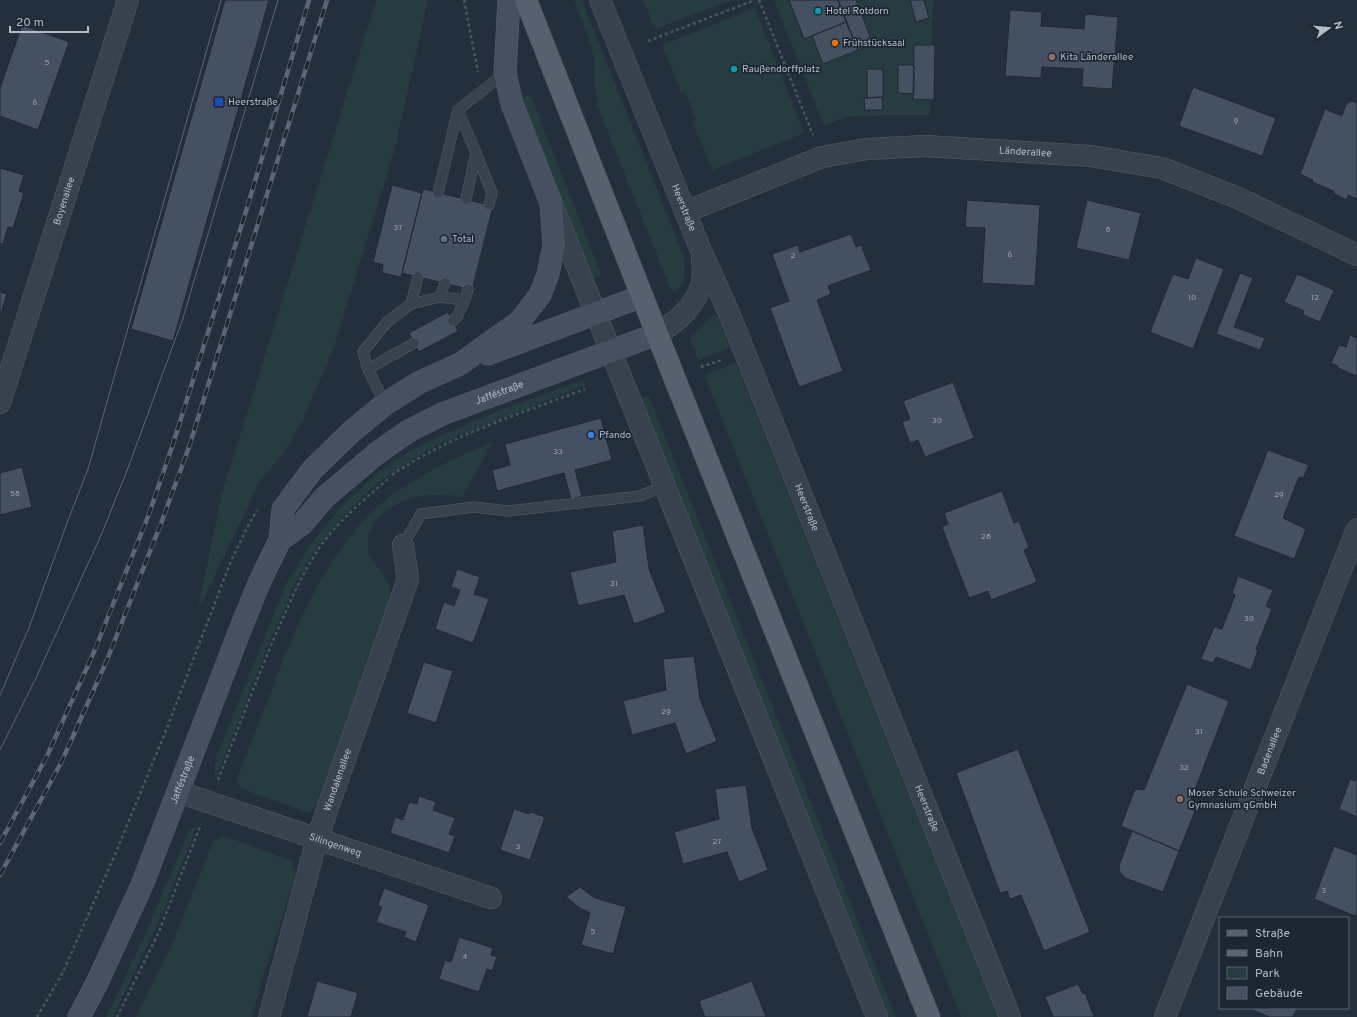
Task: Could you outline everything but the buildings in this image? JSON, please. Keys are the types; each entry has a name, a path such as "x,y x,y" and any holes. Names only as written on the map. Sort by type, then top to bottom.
{"main road":[{"path":"509,0 505,73 512,104 552,203"},
{"path":"526,0 657,334 929,1017"},
{"name":"Jafféstraße","path":"460,364 519,322 540,295 548,274 554,245 552,203"},
{"name":"Jafféstraße","path":"79,1017 96,985 142,884 179,792 248,610 280,540 283,509 312,470 351,432 385,404 420,382 460,364 642,296"},
{"name":"Jafféstraße","path":"280,540 302,524 325,497 376,454 406,432 442,414 657,334"}],"street":[{"name":"Boyenallee","path":"0,403 128,0"},
{"name":"Heerstraße","path":"600,0 685,212 726,307 1010,1017"},
{"name":"Länderallee","path":"685,212 822,157 867,149 925,146 1091,156 1162,168 1238,198 1357,255"},
{"path":"552,203 877,1017"},
{"name":"Jafféstraße","path":"657,334 675,323 691,306 701,286 703,272 702,253"},
{"name":"Badenallee","path":"1165,1017 1357,529"},
{"name":"Wandalenallee","path":"269,1017 317,839 408,579 403,545"},
{"name":"Silingenweg","path":"179,792 491,898"}],"lane":[{"path":"438,192 458,110 505,73"},
{"path":"458,110 492,193 489,205"},
{"path":"466,199 476,153"},
{"path":"411,304 418,277"},
{"path":"440,297 445,283"},
{"path":"453,321 457,317 465,300 468,289"},
{"path":"385,404 368,369 363,352 387,322 411,304 440,297 465,300"},
{"path":"368,369 414,343"},
{"path":"403,545 421,514 474,507 508,511 640,496 665,485"}],"path":[{"path":"648,41 755,0"},
{"path":"759,0 822,157"},
{"path":"701,368 727,358"},
{"path":"217,782 258,677 300,581 325,540 353,509 392,475 445,443 587,388"},
{"path":"117,1017 158,934 202,821"}],"green space":[{"path":"376,0 428,0 394,152 334,347 304,418 290,444 259,483 197,613 222,493"},
{"path":"574,0 582,0 683,255 685,265 684,275 682,284 676,292 672,292 598,107 595,83 595,62 591,45"},
{"path":"643,0 732,0 655,29"},
{"path":"774,0 933,0 930,115 846,117 824,126"},
{"name":"Raußendorffplatz","path":"755,8 804,133 712,170 692,122 696,120 685,91 681,93 662,45"},
{"path":"527,96 532,98 601,274 600,277 593,277 521,103 523,98"},
{"path":"713,316 718,317 730,348 698,360 691,338"},
{"path":"736,363 998,1017 961,1017 704,375"},
{"path":"583,380 586,385 440,444 418,456 382,480 359,500 336,524 315,550 296,582 270,641 216,778 214,768 217,755 287,582 314,540 342,506 375,475 408,452 442,435 503,409"},
{"path":"649,396 896,1017 889,1017 641,399"},
{"path":"493,442 490,448 486,449 487,453 462,497 433,495 404,501 396,504 382,514 372,527 368,543 369,552 370,556 388,583 390,591 389,604 320,802 309,813 242,789 236,780 284,659 313,594 338,553 368,516 396,492 427,473"},
{"path":"198,823 160,919 113,1017 106,1017 147,931 187,834"},
{"path":"225,836 292,861 296,874 252,1017 136,1017 169,951 214,840"}],"tram line":[{"path":"0,695 30,625 88,469 221,0"},
{"path":"0,750 35,680 102,533 128,468 182,321 278,0"}],"railway":[{"path":"0,843 47,756 94,652 149,514 173,444 247,208 309,0"},
{"path":"0,875 61,763 107,660 162,521 190,444 327,0"}],"place":[{"name":"Hotel Rotdorn","path":"818,11"},
{"name":"Frühstücksaal","path":"835,43"},
{"name":"Kita Länderallee","path":"1052,57"},
{"name":"Raußendorffplatz","path":"734,69"},
{"name":"Heerstraße","path":"219,102"},
{"name":"Total","path":"444,239"},
{"name":"Pfando","path":"591,435"},
{"name":"Moser Schule Schweizer Gymnasium gGmbH","path":"1180,799"}]}
